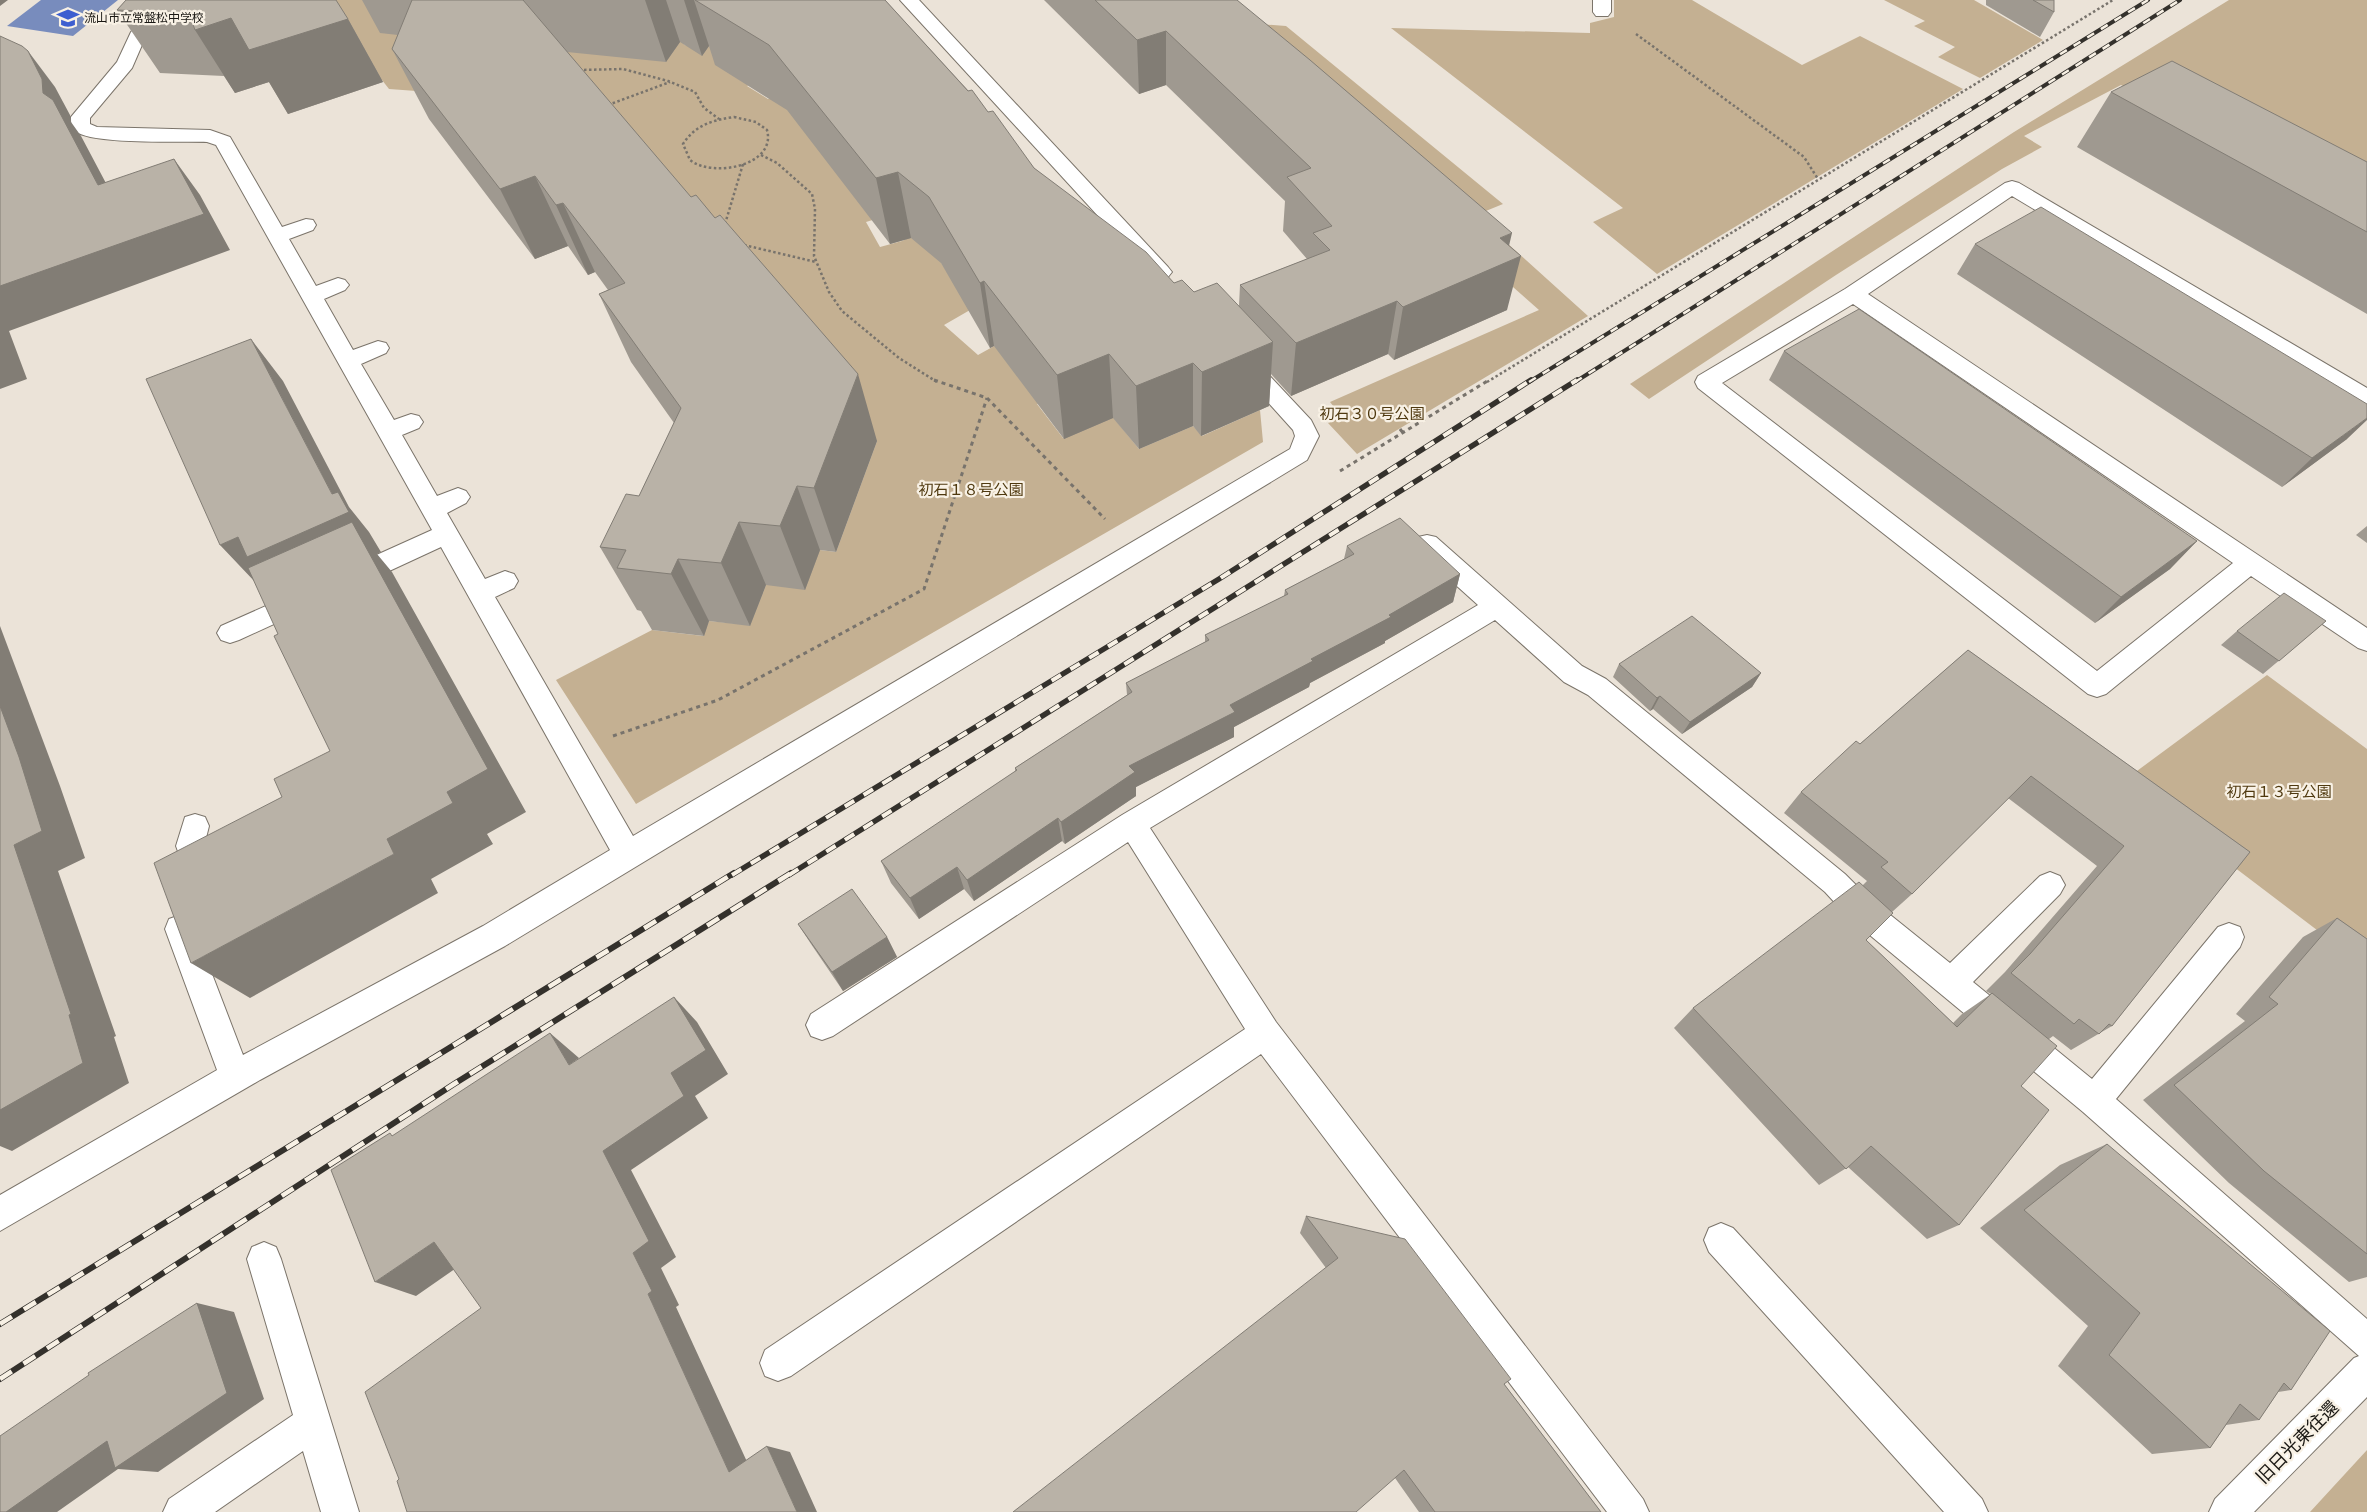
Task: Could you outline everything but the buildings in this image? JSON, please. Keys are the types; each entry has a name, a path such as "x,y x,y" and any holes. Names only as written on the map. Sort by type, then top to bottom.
{"street":[{"path":"179,0 169,4 137,36 116,88 80,116 81,127 86,141 210,136 223,141 628,854"},
{"path":"909,0 1179,291"},
{"path":"2251,562 2098,686 1706,382 1853,294 2012,187 2367,398"},
{"path":"277,236 306,225"},
{"path":"311,296 338,285"},
{"path":"1853,294 2367,641"},
{"path":"348,361 378,348"},
{"path":"0,1214 235,1077 494,936 628,854 1299,454 1307,436 1303,426 1231,348"},
{"path":"388,432 412,422"},
{"path":"433,509 458,497"},
{"path":"230,633 447,534"},
{"path":"1422,540 1573,674 1605,693 1835,883 1858,907 2094,1101 2367,1342"},
{"path":"480,593 505,581"},
{"path":"822,1025 1132,824 1496,606"},
{"path":"1132,824 1265,1033 1630,1512"},
{"path":"195,826 190,846 202,880 175,916 235,1077"},
{"path":"1951,983 2050,885"},
{"path":"2094,1101 2228,937"},
{"path":"778,1363 1265,1033"},
{"path":"1721,1240 1969,1512"},
{"path":"264,1259 340,1512"},
{"name":"旧日光東往還","path":"2228,1512 2367,1371"},
{"path":"182,1512 314,1422"}],"path":[{"path":"1602,6 1804,157 1818,179"},
{"path":"571,71 623,69 670,82 695,92 704,108 719,119"},
{"path":"607,106 670,82"},
{"path":"719,119 747,119 759,123 767,130 770,138 768,146 761,155 743,164 721,168 708,168 688,159 684,152 683,144 691,132 706,123 719,119"},
{"path":"761,155 777,163 812,194 815,210 814,256 829,292 842,311 899,358 935,382 987,398 1137,551"},
{"path":"724,231 727,214 743,164"},
{"path":"741,245 816,262"},
{"path":"570,751 718,700 924,588 987,398"},
{"path":"1400,429 1403,433"}],"green space":[{"name":"初石１８号公園","path":"239,0 470,0 550,36 676,40 686,41 684,45 705,47 707,45 762,78 747,86 768,99 800,82 892,214 866,222 880,247 902,241 922,231 970,310 944,325 978,355 1005,340 1067,392 1037,404 1063,438 1087,428 1104,406 1139,449 1193,426 1202,436 1260,410 1263,442 636,804 556,680 652,630 703,636 709,621 750,625 766,585 820,550 836,552 877,441 430,92 389,89 382,80"},
{"name":"初石３０号公園","path":"1188,0 1216,21 1286,26 1503,204 1476,215 1588,316 1357,454 1328,423 1342,417 1330,402 1539,310"},
{"path":"1614,0 1692,0 1802,65 1860,36 1963,89 1657,274 1593,222 1623,208 1391,28 1590,33 1590,23 1614,17"},
{"path":"1884,0 1974,0 2043,40 1980,78 1938,57 1955,47 1914,26 1925,21"},
{"path":"2229,0 2367,0 2367,217 2121,85 2024,136 2042,147 2002,169 1836,275 1649,399 1630,384 2014,132"},
{"name":"初石１３号公園","path":"2267,675 2367,749 2367,968 2122,782"},
{"path":"2367,1450 2367,1512 2310,1512"}],"water":[{"path":"41,0 118,0 73,36 7,26"}],"railway":[{"path":"1529,382 2148,0"},
{"path":"1575,382 2180,0"},
{"path":"732,875 1219,579 1531,380"},
{"path":"789,875 1577,380"},
{"path":"0,1324 734,873"},
{"path":"0,1379 454,1084 791,873"}],"place":[{"name":"流山市立常盤松中学校","path":"68,18"}]}
